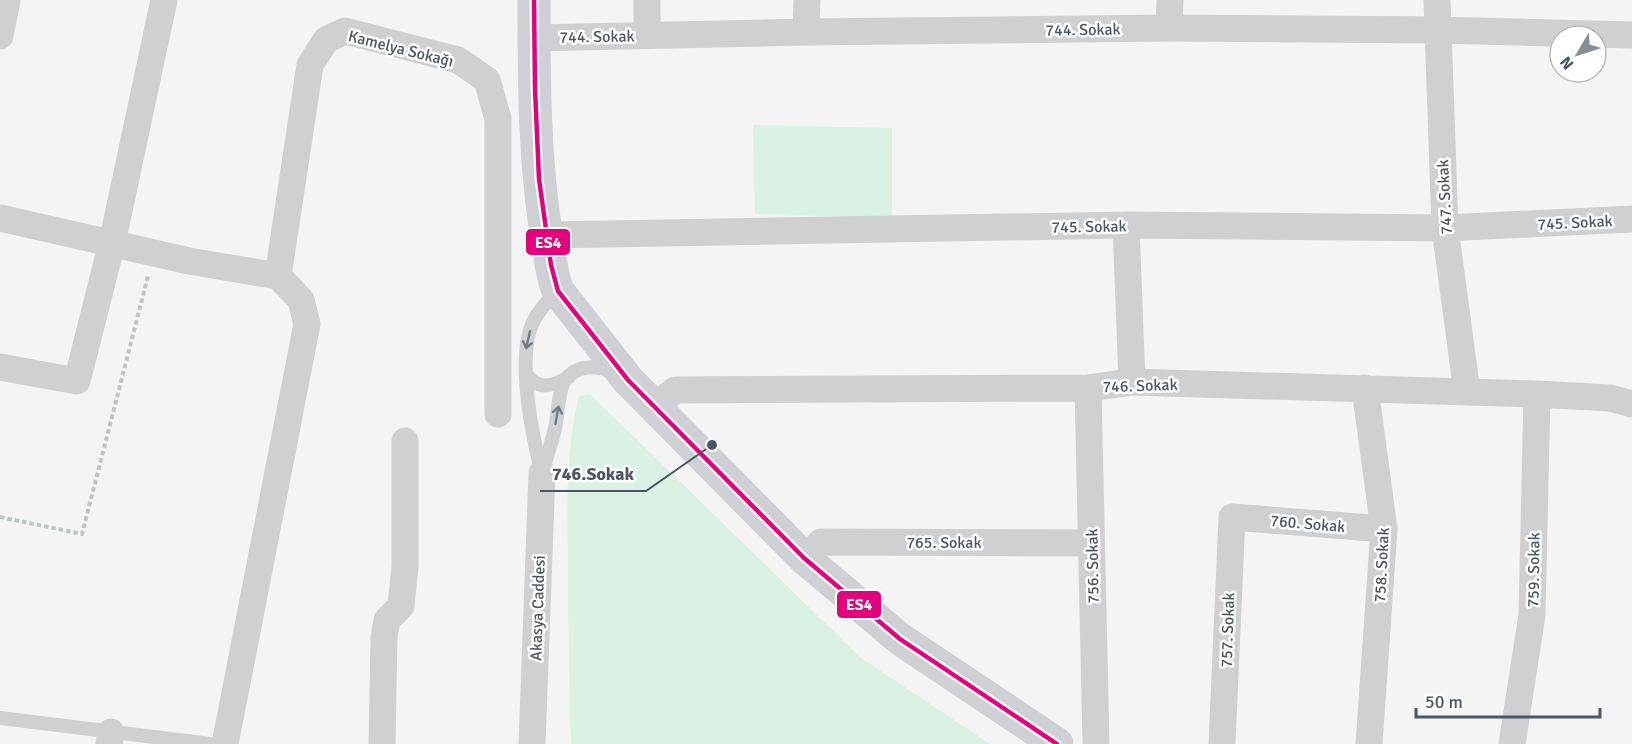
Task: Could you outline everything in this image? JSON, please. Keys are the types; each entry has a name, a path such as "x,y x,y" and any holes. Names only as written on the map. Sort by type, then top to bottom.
{"street":[{"path":"0,36 7,0"},
{"path":"0,367 77,381 112,243 164,0"},
{"path":"534,0 537,144 552,279 558,291 628,380 804,558 900,639 1057,744"},
{"path":"646,35 647,0"},
{"path":"806,32 807,0"},
{"path":"1169,28 1170,0"},
{"name":"747. Sokak","path":"1437,0 1445,228 1467,392"},
{"name":"744. Sokak","path":"534,38 1169,28 1438,30 1632,36"},
{"name":"Kamelya Sokağı","path":"278,276 310,65 326,40 345,32 458,60 487,80 498,119 498,414"},
{"path":"0,218 153,253 278,276 302,300 307,324 225,744"},
{"name":"745. Sokak","path":"546,235 1126,225 1445,228 1632,219"},
{"path":"1126,225 1132,382"},
{"name":"746. Sokak","path":"654,407 675,390 1088,388 1132,382 1537,394 1610,398 1632,404"},
{"name":"756. Sokak","path":"1088,388 1096,744"},
{"name":"758. Sokak","path":"1365,388 1384,529 1369,744"},
{"name":"759. Sokak","path":"1512,744 1532,615 1537,394"},
{"path":"382,744 384,637 387,620 401,606 405,566 405,441"},
{"name":"Akasya Caddesi","path":"532,744 542,473"},
{"name":"760. Sokak","path":"1232,517 1384,529"},
{"name":"757. Sokak","path":"1222,744 1232,517"},
{"name":"765. Sokak","path":"804,558 821,542 1091,543"}],"lane":[{"name":"Akasya Caddesi","path":"542,473 531,431 525,351 531,325 543,305 558,291"},
{"path":"527,375 531,381 540,386 551,386 584,368 602,367 628,380"},
{"name":"Akasya Caddesi","path":"542,473 555,428 563,383 569,377"},
{"path":"0,718 110,738 211,744"}],"path":[{"path":"0,518 82,534 153,253"}],"green space":[{"path":"753,125 892,128 892,218 755,214"},
{"path":"590,394 861,658 990,744 571,744 568,476 579,396"}],"transit line":[{"name":"ES4","path":"534,0 539,179 551,265 558,291 628,380 804,558 900,639 1057,744"}],"place":[{"name":"746.Sokak","path":"712,445"}]}
